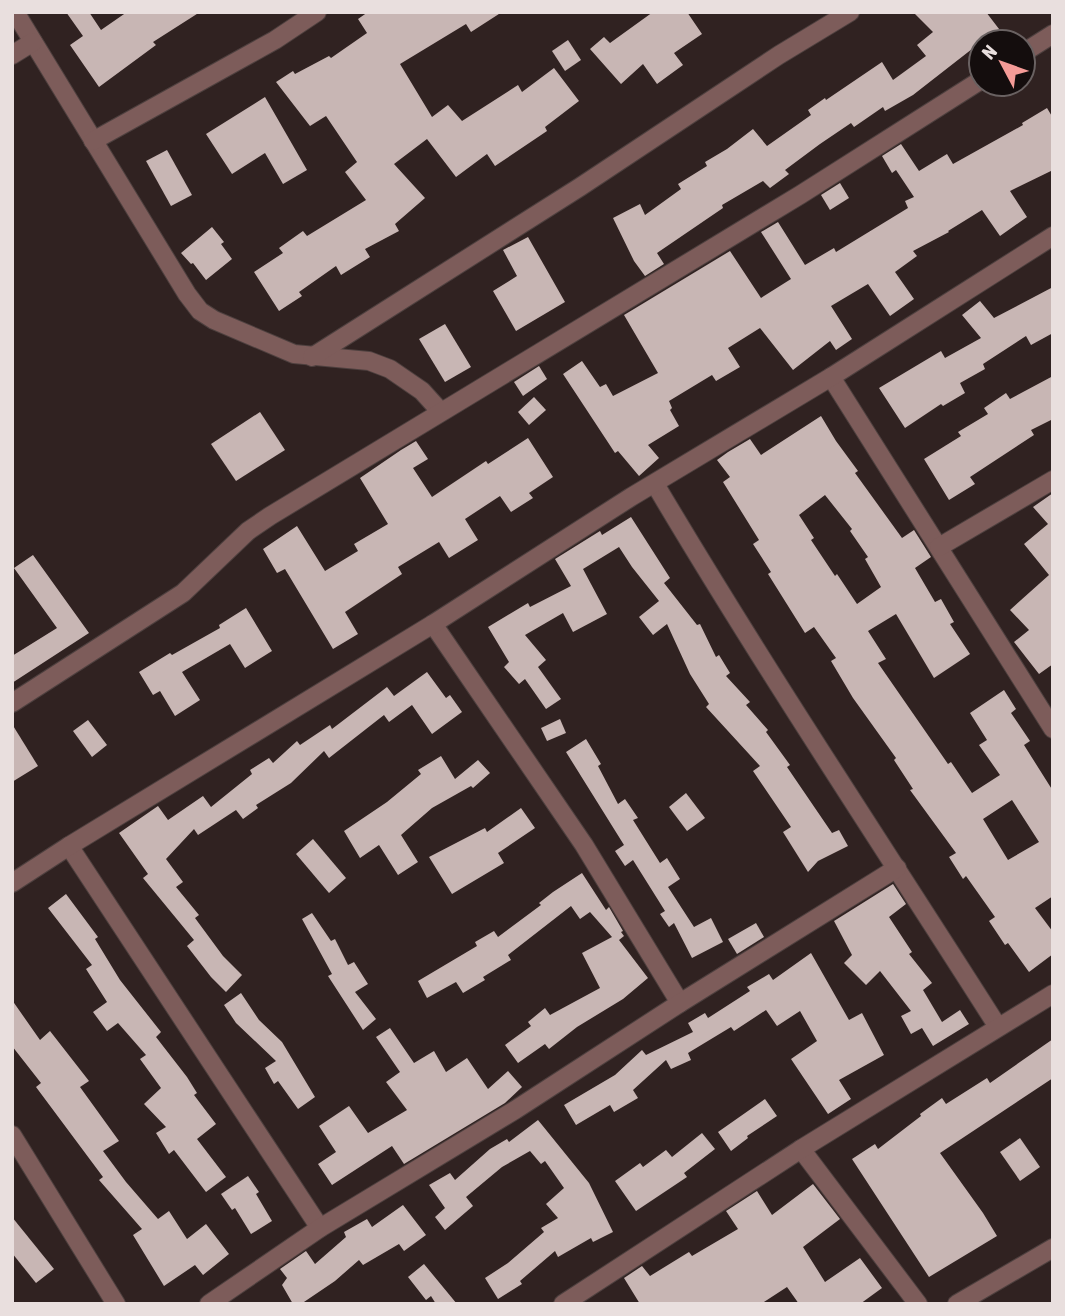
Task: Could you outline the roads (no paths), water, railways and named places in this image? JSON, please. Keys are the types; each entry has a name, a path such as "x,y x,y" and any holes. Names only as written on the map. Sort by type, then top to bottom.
{"street":[{"path":"15,12 187,294 200,311 214,320 294,354 369,361 390,369 422,390 440,411"},
{"path":"93,141 275,40 317,12"},
{"path":"312,357 580,187 779,55 850,12"},
{"path":"1037,44 1053,34"},
{"path":"12,55 33,42"},
{"path":"12,703 183,593 248,531 270,516 800,195 967,89"},
{"path":"12,883 433,624 744,427 831,377 1053,236"},
{"path":"831,377 1051,723"},
{"path":"939,547 1053,480"},
{"path":"655,484 801,723 998,1027"},
{"path":"433,624 584,845 680,1003"},
{"path":"69,846 320,1228"},
{"path":"209,1304 320,1228 515,1110 897,868"},
{"path":"563,1304 801,1149 1053,994"},
{"path":"12,1135 116,1304"},
{"path":"801,1149 918,1304"},
{"path":"957,1304 1053,1248"}]}
